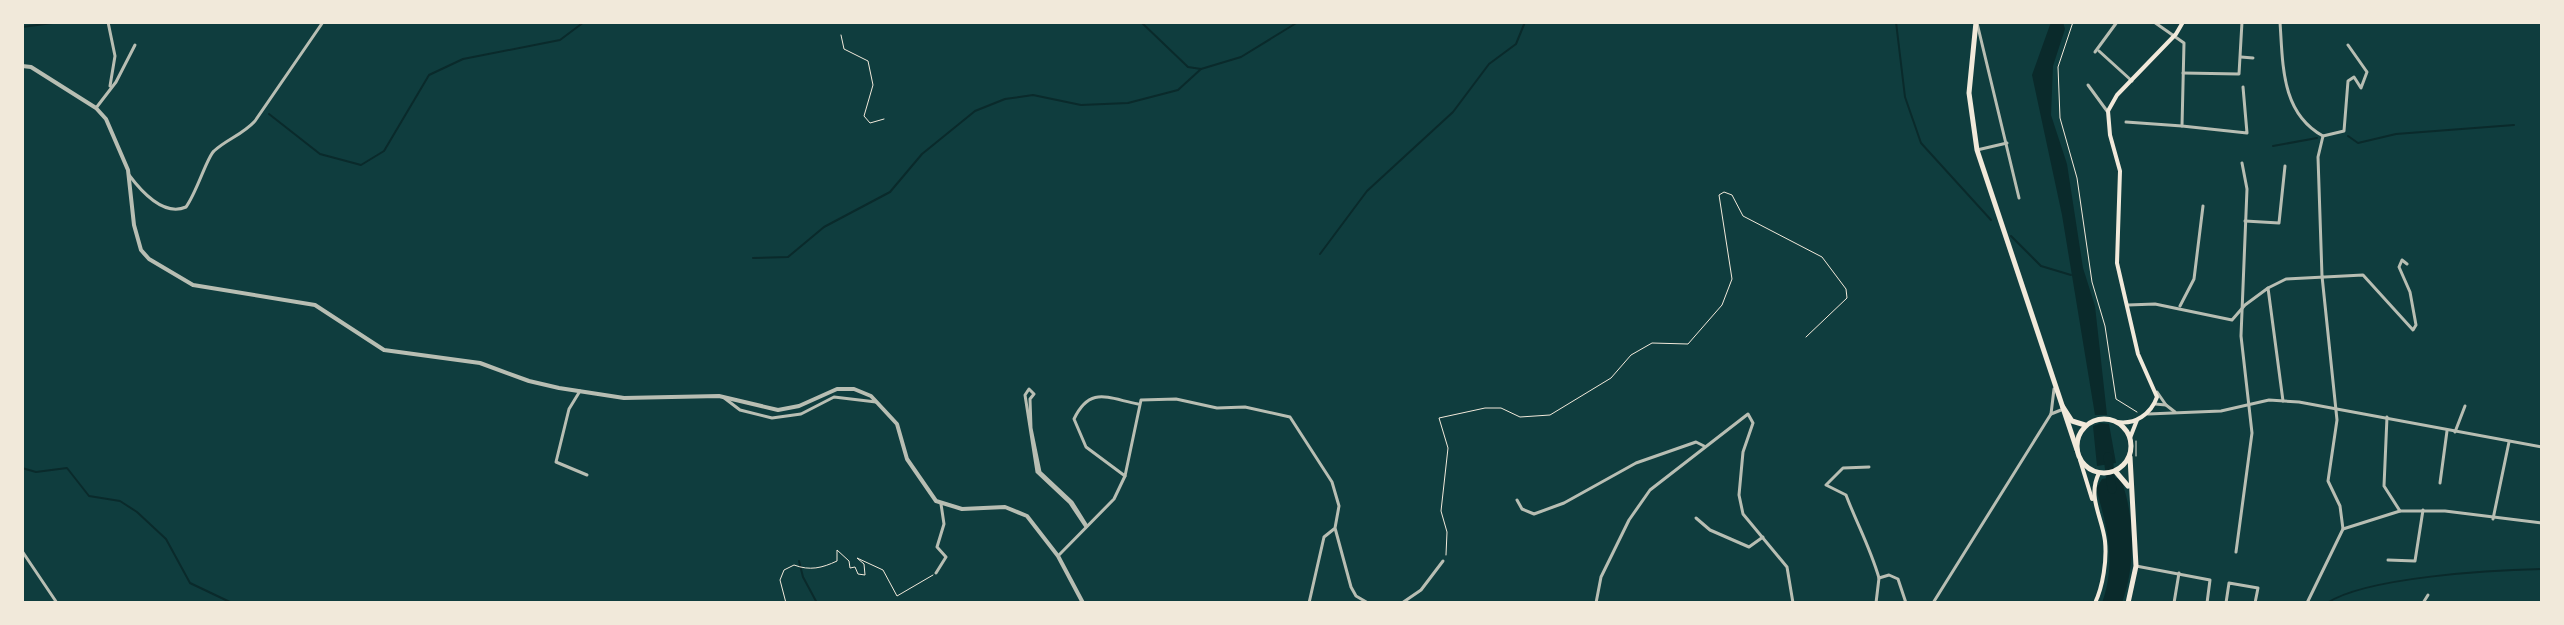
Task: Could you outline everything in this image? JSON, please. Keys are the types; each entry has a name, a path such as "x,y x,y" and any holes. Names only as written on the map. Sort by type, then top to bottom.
{"main road":[{"path":"1976,22 1969,83 1977,150 2105,540 2104,569 2095,603"},
{"path":"2128,603 2136,566 2130,491 2132,438 2137,420 2155,404 2156,391 2138,354 2117,263 2120,171 2110,135 2108,111 2183,22"},
{"path":"2054,387 2072,421 2086,425"},
{"path":"2077,450 2077,441 2086,425 2093,421 2137,420"},
{"path":"2117,422 2132,438"},
{"path":"2080,460 2099,473 2116,472 2130,457"},
{"path":"2116,472 2130,491"},
{"path":"2098,516 2093,491 2099,473"}],"street":[{"path":"96,108 110,86 115,56 108,22"},
{"path":"130,188 174,210 186,207 200,185 206,162 213,151 241,136 255,121 323,22"},
{"path":"1976,22 2019,198"},
{"path":"2117,22 2097,52 2132,81"},
{"path":"2154,22 2176,34 2184,43 2182,126"},
{"path":"2183,73 2240,73 2242,22"},
{"path":"2280,22 2289,96 2301,120 2323,136 2344,131 2348,81 2354,77 2361,88 2367,72 2348,45"},
{"path":"110,86 116,82 135,45"},
{"path":"2241,57 2253,58"},
{"path":"22,66 31,67 96,108 116,141 129,175 134,225 141,250 149,259 193,285 315,305 384,350 480,363 529,381 624,398 723,397 778,410 799,406 837,389 854,389 877,402 897,424 907,459 926,489 941,504 962,509 1005,507 1017,510 1036,525 1058,556 1083,603"},
{"path":"2088,85 2108,111"},
{"path":"2126,122 2247,133 2243,87"},
{"path":"2307,603 2343,529 2340,506 2328,481 2337,424 2322,276 2318,157 2323,136"},
{"path":"1977,150 2007,143"},
{"path":"2236,552 2250,455 2251,404 2240,311 2247,189 2242,163"},
{"path":"2245,221 2279,223 2285,166"},
{"path":"129,175 143,192"},
{"path":"2179,308 2194,279 2203,206"},
{"path":"2128,305 2155,304 2232,320 2268,288 2286,279 2363,275 2413,330 2416,325 2410,292 2399,267 2404,260"},
{"path":"2268,288 2283,401"},
{"path":"1933,603 2051,414 2054,387"},
{"path":"1029,389 1034,394 1030,399 1031,428 1040,472 1072,502 1086,527 1070,503 1037,472 1025,395 1029,389"},
{"path":"580,391 569,409 556,462 587,475"},
{"path":"2156,391 2175,412"},
{"path":"1125,476 1086,447 1074,419 1082,402 1095,396 1138,404"},
{"path":"723,397 740,410 772,418 801,414 834,397 877,402"},
{"path":"1058,556 1114,499 1125,476 1141,400 1176,399 1288,416 1332,482 1339,506 1335,528 1351,587 1356,596 1368,603"},
{"path":"2144,414 2221,411 2283,401 2387,417 2542,447"},
{"path":"2155,404 2166,405"},
{"path":"2455,432 2465,406"},
{"path":"2051,414 2061,410"},
{"path":"1596,603 1601,577 1650,490 1744,416 1751,415 1753,423 1743,452 1739,495 1743,514 1787,567 1793,603"},
{"path":"2387,417 2384,486 2400,511"},
{"path":"2440,483 2447,431"},
{"path":"1517,500 1522,509 1534,514 1564,503 1636,463 1696,442 1704,446"},
{"path":"2493,519 2509,442"},
{"path":"1869,467 1843,468 1826,485 1846,495 1856,521 1869,541 1879,578 1876,603"},
{"path":"936,573 946,557 937,547 944,524 941,504"},
{"path":"2343,529 2400,511 2423,510 2542,523"},
{"path":"2388,560 2415,561 2423,510"},
{"path":"1696,518 1710,530 1749,547 1763,537"},
{"path":"1309,603 1324,537 1335,528"},
{"path":"22,551 57,603"},
{"path":"1402,603 1421,590 1443,561"},
{"path":"2136,566 2210,580 2207,603"},
{"path":"2174,603 2179,573"},
{"path":"1879,578 1889,575 1898,579 1906,603"},
{"path":"2226,603 2229,583 2258,588 2255,603"},
{"path":"2423,603 2428,595"}],"path":[{"path":"2073,22 2058,67 2060,118 2077,178 2092,282 2105,326 2116,399 2137,412"},
{"path":"841,35 844,49 868,61 873,85 864,116 870,123 884,119"},
{"path":"1447,552 1447,532 1441,511 1448,448 1439,418 1485,408 1501,408 1520,417 1550,415 1611,378 1631,355 1652,343 1688,344 1722,305 1732,279 1719,195 1724,192 1732,195 1743,216 1822,257 1846,289 1847,298 1806,337"},
{"path":"2132,438 2135,464"},
{"path":"786,603 780,580 784,570 794,565 806,569 825,567 837,561 837,550 858,574 865,575 864,564 857,558 883,570 897,596 936,573"}],"water":[{"path":"2051,22 2063,22 2065,29 2053,66 2051,115 2067,164 2083,268 2095,306 2107,415 2095,415 2062,215 2032,75"},
{"path":"2109,424 2116,463 2097,466 2093,426"},
{"path":"2102,479 2121,479 2126,494 2132,557 2122,603 2102,603 2109,574 2109,546 2096,489"}],"waterway":[{"path":"22,27 60,22"},
{"path":"269,114 320,154 361,165 384,151 429,75 463,59 560,40 584,22"},
{"path":"1141,22 1188,67 1201,69"},
{"path":"753,258 788,257 824,227 890,192 922,154 975,111 1005,99 1033,95 1081,105 1128,103 1178,90 1201,69 1241,57 1298,22"},
{"path":"1320,254 1367,191 1453,112 1489,64 1516,44 1525,22"},
{"path":"1896,22 1905,97 1921,143 1991,220"},
{"path":"2348,136 2358,143 2396,134 2514,125"},
{"path":"2273,146 2317,138"},
{"path":"2011,236 2041,266 2071,275"},
{"path":"2108,457 2112,489"},
{"path":"22,468 36,472 67,468 89,496 120,501 166,539 190,583 232,603"},
{"path":"799,561 803,577 817,603"},
{"path":"2327,603 2346,594 2399,581 2463,573 2542,569"}]}
